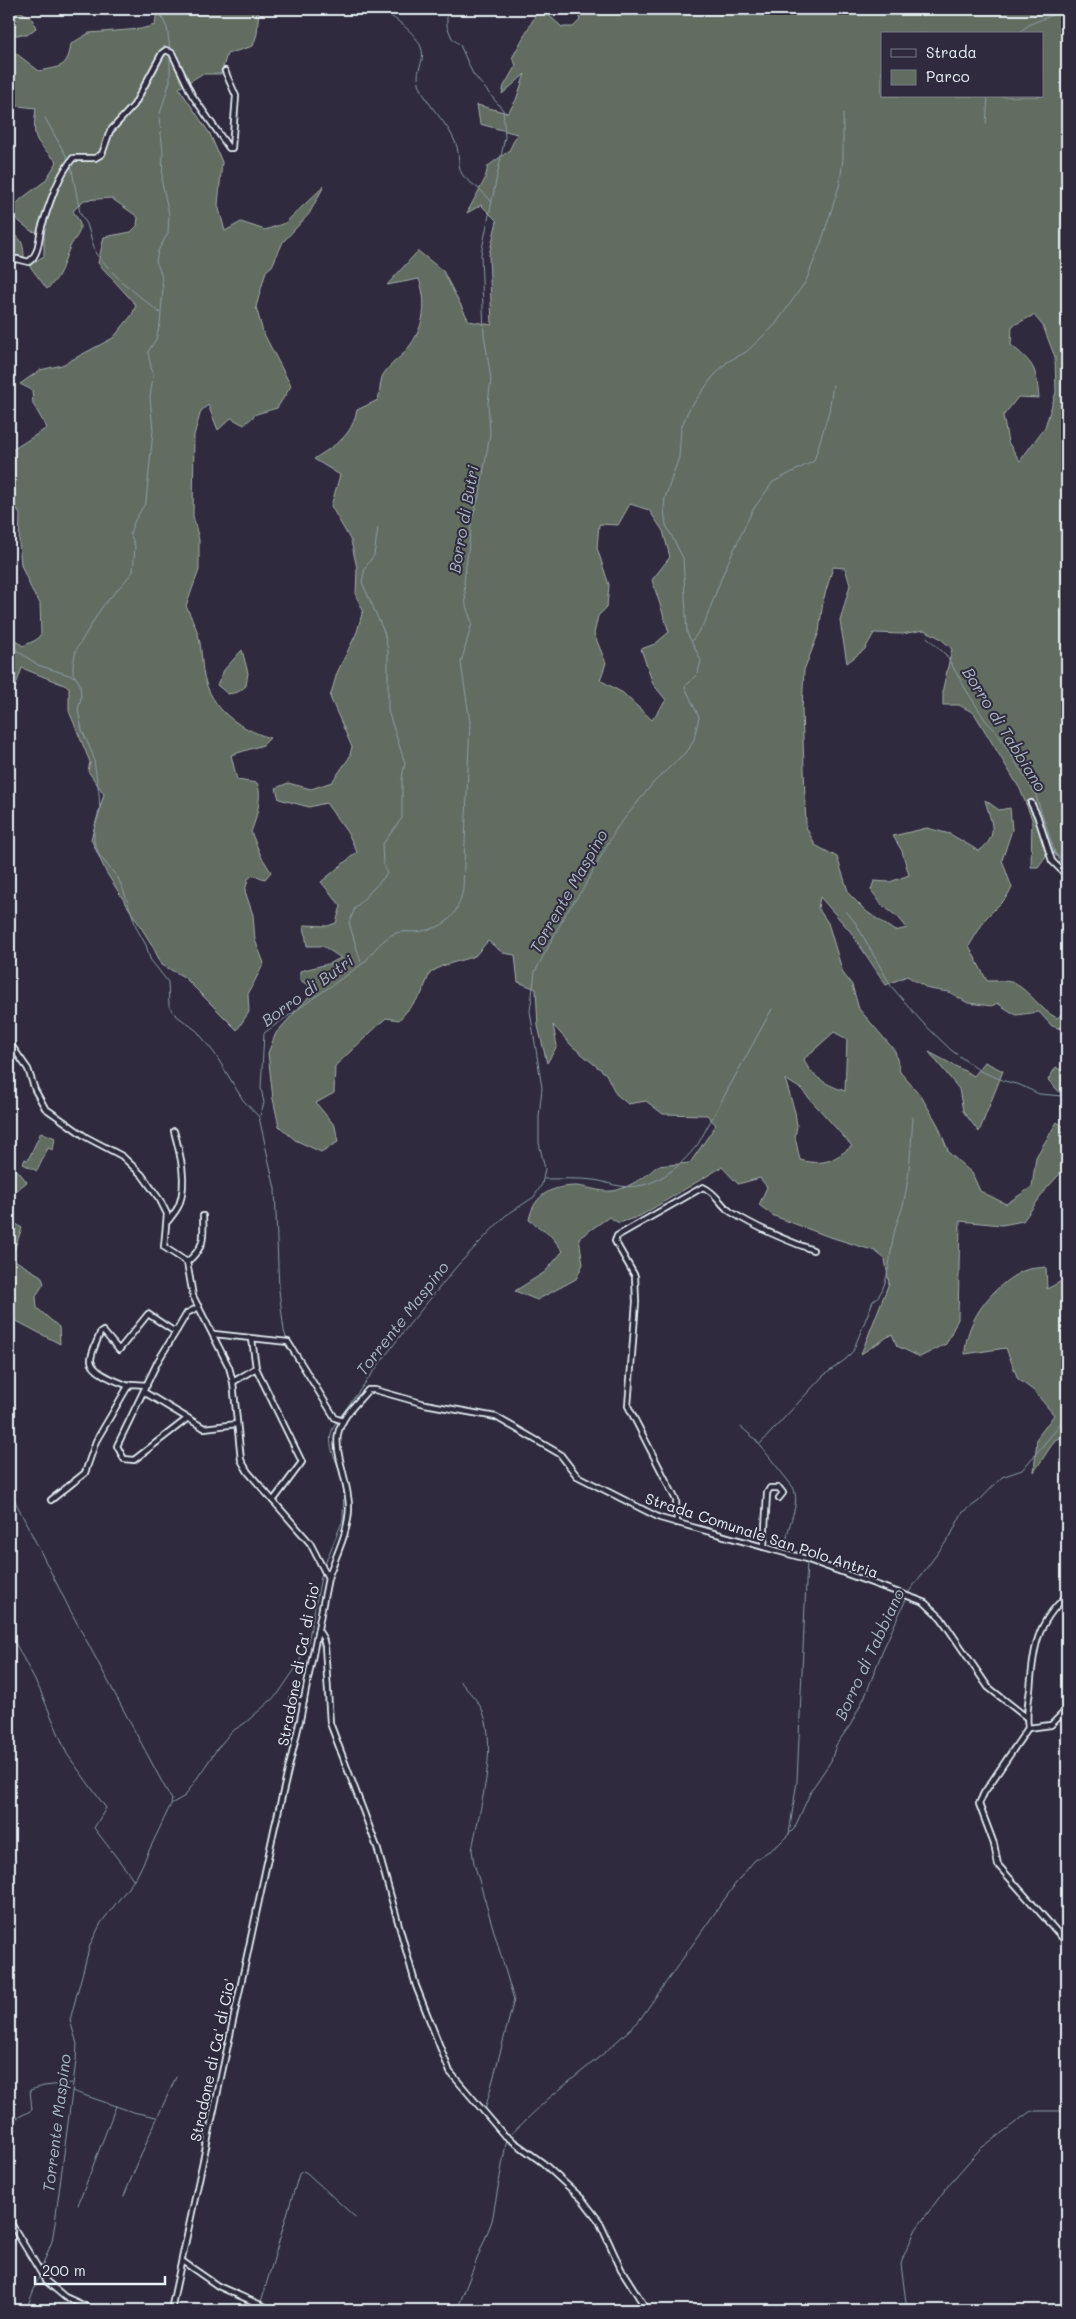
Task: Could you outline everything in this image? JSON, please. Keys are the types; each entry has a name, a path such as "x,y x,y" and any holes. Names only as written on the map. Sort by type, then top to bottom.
{"street":[{"path":"9,260 16,259 29,262 36,256 41,228 60,173 72,158 94,158 102,154 110,131 134,105 162,53 166,50 172,53 192,95 208,121 228,148 232,148 236,96 225,70"},
{"path":"1031,803 1037,815 1052,861 1067,876"},
{"path":"9,1042 28,1069 35,1090 46,1108 86,1137 122,1156 136,1169 160,1200 167,1214 168,1222 164,1247 188,1262 198,1253 204,1238 203,1216"},
{"path":"168,1222 179,1205 182,1182 181,1156 174,1131"},
{"path":"677,1522 676,1500 628,1406 636,1302 635,1276 615,1241 617,1236 703,1187 713,1192 729,1211 788,1242 813,1250"},
{"name":"Stradone di Ca' di Cio'","path":"171,2310 304,1702 328,1578 310,1543 248,1472 241,1460 233,1382 214,1334 193,1296 188,1262"},
{"path":"188,1418 134,1460 124,1459 117,1446 147,1385 187,1313 199,1307"},
{"path":"147,1385 129,1386 111,1380 94,1368 91,1360 100,1333 103,1331 119,1350 148,1314 172,1330 177,1330"},
{"path":"214,1334 288,1342 335,1418 343,1421"},
{"path":"252,1339 256,1368 302,1462 273,1501"},
{"path":"233,1382 256,1368"},
{"path":"51,1500 84,1473 96,1441 129,1386"},
{"name":"Strada Comunale San Polo Antria","path":"328,1578 347,1528 348,1514 348,1488 338,1446 338,1434 343,1421 368,1390 375,1390 425,1404 496,1417 560,1454 577,1476 626,1502 677,1522 803,1558 924,1602 941,1618 988,1687 1026,1717"},
{"path":"144,1392 204,1428 237,1424"},
{"path":"764,1547 767,1493 770,1488 779,1488 783,1493 779,1498"},
{"path":"1067,1596 1051,1612 1037,1639 1033,1652 1026,1717 1028,1728 984,1793 979,1804 994,1844 998,1865 1067,1943"},
{"path":"318,1630 325,1646 330,1723 377,1847 416,1986 450,2072 503,2134 542,2163 585,2204 599,2221 621,2269 647,2310"},
{"path":"292,1699 304,1702"},
{"path":"1028,1728 1051,1726 1067,1709"},
{"path":"9,2220 46,2281 64,2297 94,2310"},
{"path":"182,2260 218,2286 272,2310"}],"green space":[{"path":"9,9 19,9 31,17 36,28 27,35 16,35 11,31 18,21 14,17 9,16"},
{"path":"157,9 259,9 257,34 253,46 227,54 221,74 202,74 179,88 210,134 222,162 218,205 225,231 241,222 265,230 285,223 324,186 309,214 283,242 272,266 266,271 256,307 263,332 291,386 277,408 256,414 244,425 231,418 218,430 208,405 201,411 194,435 193,516 199,540 199,570 186,606 198,634 204,676 213,699 237,723 270,738 263,745 231,755 237,780 257,783 259,788 258,807 251,832 261,856 271,872 265,879 253,875 248,879 245,891 253,915 255,940 264,963 248,994 249,1012 237,1030 184,977 162,965 152,945 106,872 91,839 104,794 88,771 90,762 69,711 69,687 22,668 9,705 9,635 23,646 36,640 41,634 40,603 33,593 21,565 19,543 20,515 9,492 9,452 47,428 33,404 32,390 20,384 40,370 62,365 113,338 132,315 136,305 98,263 104,237 131,232 137,226 138,217 111,198 84,200 73,211 80,223 79,231 59,274 47,289 29,265 44,256 44,233 31,231 9,213 21,199 45,181 57,162 40,144 35,134 36,108 9,105 9,48 39,71 58,67 68,58 71,44 89,33 141,29 155,25"},
{"path":"539,9 542,9 562,27 573,27 580,20 576,9 1067,9 1067,870 1051,849 1038,867 1031,867 1032,819 1020,789 974,713 959,705 943,705 943,688 952,649 940,638 924,630 902,634 874,633 865,649 847,663 840,621 850,585 845,568 833,567 823,601 819,632 804,670 802,709 806,827 815,845 837,857 849,894 867,912 895,931 907,928 899,918 882,905 871,890 874,881 890,882 909,875 902,851 893,836 927,828 950,834 979,851 990,840 992,834 985,800 999,810 1010,808 1012,830 1002,860 1012,888 1005,899 986,918 969,946 987,981 1014,983 1057,1018 1067,1010 1067,1031 1052,1026 1039,1012 1016,1015 997,1003 992,1006 968,1003 949,992 929,989 907,976 886,985 850,931 820,897 818,908 828,923 843,973 852,985 859,1009 895,1051 900,1072 921,1096 938,1125 949,1153 972,1173 980,1191 1006,1204 1032,1187 1036,1157 1057,1122 1067,1129 1066,1167 1047,1188 1023,1221 1002,1225 960,1221 958,1319 946,1344 920,1357 897,1346 892,1334 861,1354 889,1283 885,1259 875,1251 827,1236 774,1216 759,1205 767,1187 760,1178 738,1184 722,1167 640,1216 619,1223 609,1217 579,1238 583,1264 576,1279 537,1300 515,1291 545,1272 563,1251 551,1236 529,1220 535,1204 546,1193 568,1186 603,1191 616,1190 636,1182 657,1166 690,1163 716,1125 707,1115 663,1114 646,1101 628,1104 616,1094 606,1074 572,1046 553,1025 557,1046 547,1063 538,1026 536,989 518,982 515,955 503,953 488,941 475,956 442,966 430,973 421,995 399,1020 386,1018 335,1066 334,1093 316,1103 335,1126 338,1142 321,1152 295,1140 279,1126 273,1099 268,1053 276,1033 315,990 300,980 300,971 328,964 341,958 323,946 307,946 304,925 328,926 336,923 341,906 321,882 357,852 349,835 326,803 309,807 279,799 276,788 288,783 311,789 332,782 349,758 352,747 330,697 337,673 357,632 363,610 356,596 357,568 351,541 331,506 340,475 314,459 347,434 357,410 378,400 381,379 389,367 410,346 415,337 424,309 424,299 419,279 387,285 418,251 443,271 469,321 492,325 489,255 497,221 481,205 467,213 485,179 488,166 509,151 517,134 480,124 477,105 508,113 516,100 525,74 502,94 504,86 516,65 512,58","holes":["1034,315 1043,326 1055,357 1056,392 1045,427 1020,461 1008,442 1003,416 1018,397 1039,398 1037,379 1033,367 1011,345 1012,326","630,504 649,510 663,531 670,557 652,580 669,632 655,644 641,649 653,684 666,700 652,720 623,693 600,680 606,663 594,634 598,616 607,607 609,585 597,548 599,524 618,525","834,1032 847,1039 845,1091 820,1080 810,1070 804,1059","785,1079 801,1089 852,1146 828,1161 808,1162 800,1160 795,1137 797,1126 795,1112"]},
{"path":"9,231 17,236 23,249 24,259 14,264 9,262"},
{"path":"242,650 248,673 246,686 238,692 228,694 217,685 224,670"},
{"path":"929,1052 974,1076 985,1062 1003,1071 979,1132 963,1111 959,1089"},
{"path":"1056,1067 1067,1074 1067,1100 1048,1080"},
{"path":"41,1132 55,1138 53,1150 48,1148 37,1171 23,1164 25,1159 28,1160"},
{"path":"9,1168 18,1171 27,1182 9,1196"},
{"path":"9,1219 22,1228 11,1258 41,1276 44,1283 36,1296 37,1308 59,1327 60,1344 9,1317"},
{"path":"1046,1267 1047,1289 1067,1278 1067,1438 1065,1435 1055,1440 1034,1472 1037,1438 1054,1415 1034,1391 1018,1379 1006,1348 965,1354 966,1342 975,1317 991,1295 1001,1285 1023,1271"}],"waterway":[{"path":"158,9 167,28 170,49"},
{"path":"381,9 409,30 420,44 422,52 418,73 420,86 452,136 457,148 462,174 489,198 492,203"},
{"name":"Borro di Butri","path":"260,1116 264,1103 261,1088 264,1033 365,962 387,938 396,933 416,932 435,928 448,920 457,907 463,889 470,722 461,663 472,623 466,606 464,582 472,519 480,493 490,433 488,403 491,379 484,334 481,254 505,137 503,110 473,74 460,45 452,38 447,26 447,9"},
{"path":"1020,32 1030,24 1067,9"},
{"path":"170,53 170,81 159,117 163,152 162,183 169,214 168,233 158,251 156,261 161,274 163,289 160,324 156,339 148,352 153,377 150,397 153,431 146,502 135,520 130,533 135,546 133,572 102,607 76,650 73,673 80,684 81,698 78,710 82,730 93,755 99,793 100,812 94,829 94,841 99,855 118,878 150,959 168,982 169,1006 177,1016 197,1031 215,1054 243,1100 259,1117 275,1189 279,1290 284,1331 287,1340"},
{"path":"986,124 988,98"},
{"name":"Torrente Maspino","path":"339,1418 404,1331 457,1266 505,1216 534,1197 542,1184 545,1169 539,1143 542,1088 530,1011 535,972 566,913 583,889 616,829 654,782 689,749 694,739 699,717 685,687 698,673 701,660 687,633 683,558 666,525 664,509 665,498 679,457 681,428 688,411 712,378 727,362 746,352 775,325 806,281 821,243 840,183 843,158 843,114"},
{"path":"45,118 69,161"},
{"path":"71,165 80,213 87,224 96,254 121,281 160,313"},
{"name":"Torrente Maspino","path":"692,641 705,622 724,571 752,511 773,482 814,461 829,411 833,385"},
{"path":"361,962 349,923 355,908 387,874 383,863 382,845 402,818 402,778 405,763 388,711 388,650 384,632 362,582 365,568 374,555 378,528"},
{"name":"Borro di Tabbiano","path":"927,637 946,655 986,721 996,731 1035,793 1055,853 1067,865"},
{"path":"9,645 38,665 75,677"},
{"path":"845,910 855,922 891,986 922,1022 951,1050 980,1071 1039,1094 1062,1096 1067,1099"},
{"path":"544,1179 588,1179 632,1187 654,1181 674,1169 698,1144 772,1009"},
{"path":"760,1444 823,1376 846,1359 853,1351 873,1301 878,1296 886,1280 895,1230 906,1190 913,1117"},
{"name":"Borro di Tabbiano","path":"908,1593 951,1535 962,1513 979,1501 1002,1477 1022,1470 1056,1430 1067,1412"},
{"name":"Torrente Maspino","path":"337,1421 330,1440 340,1471"},
{"path":"741,1427 755,1439 793,1487 796,1501 788,1531 787,1546 808,1558"},
{"name":"Torrente Maspino","path":"324,1566 343,1520 344,1487"},
{"path":"9,1494 14,1499 69,1608 172,1800 171,1803"},
{"path":"789,1834 797,1781 807,1561"},
{"name":"Torrente Maspino","path":"41,2270 52,2241 76,2061 77,2044 70,2020 90,1945 101,1923 137,1876 171,1804 185,1796 231,1732 245,1723 278,1694 297,1666 308,1642 322,1572"},
{"path":"457,2310 492,2221 507,2138 548,2099 603,2054 638,2022 736,1883 754,1861 778,1845 794,1829 812,1789 831,1761 836,1745 851,1724 866,1694 882,1652 907,1597"},
{"path":"9,1631 40,1690 67,1754 106,1808 94,1828 134,1880"},
{"path":"460,1681 481,1708 487,1727 489,1744 486,1780 472,1850 474,1863 514,2000 485,2110"},
{"path":"124,2196 176,2077"},
{"path":"9,2122 32,2110 30,2090 44,2086 72,2083"},
{"path":"1060,2110 1067,2088"},
{"path":"72,2091 133,2112 156,2117"},
{"path":"78,2205 116,2106"},
{"path":"907,2310 901,2264 904,2255 916,2229 950,2183 980,2149 1031,2111 1067,2111"},
{"path":"256,2301 261,2302 299,2174 303,2171 307,2173 355,2217"},
{"path":"9,2257 15,2238"},
{"name":"Torrente Maspino","path":"26,2310 40,2274"},
{"path":"253,2310 254,2305"}]}
